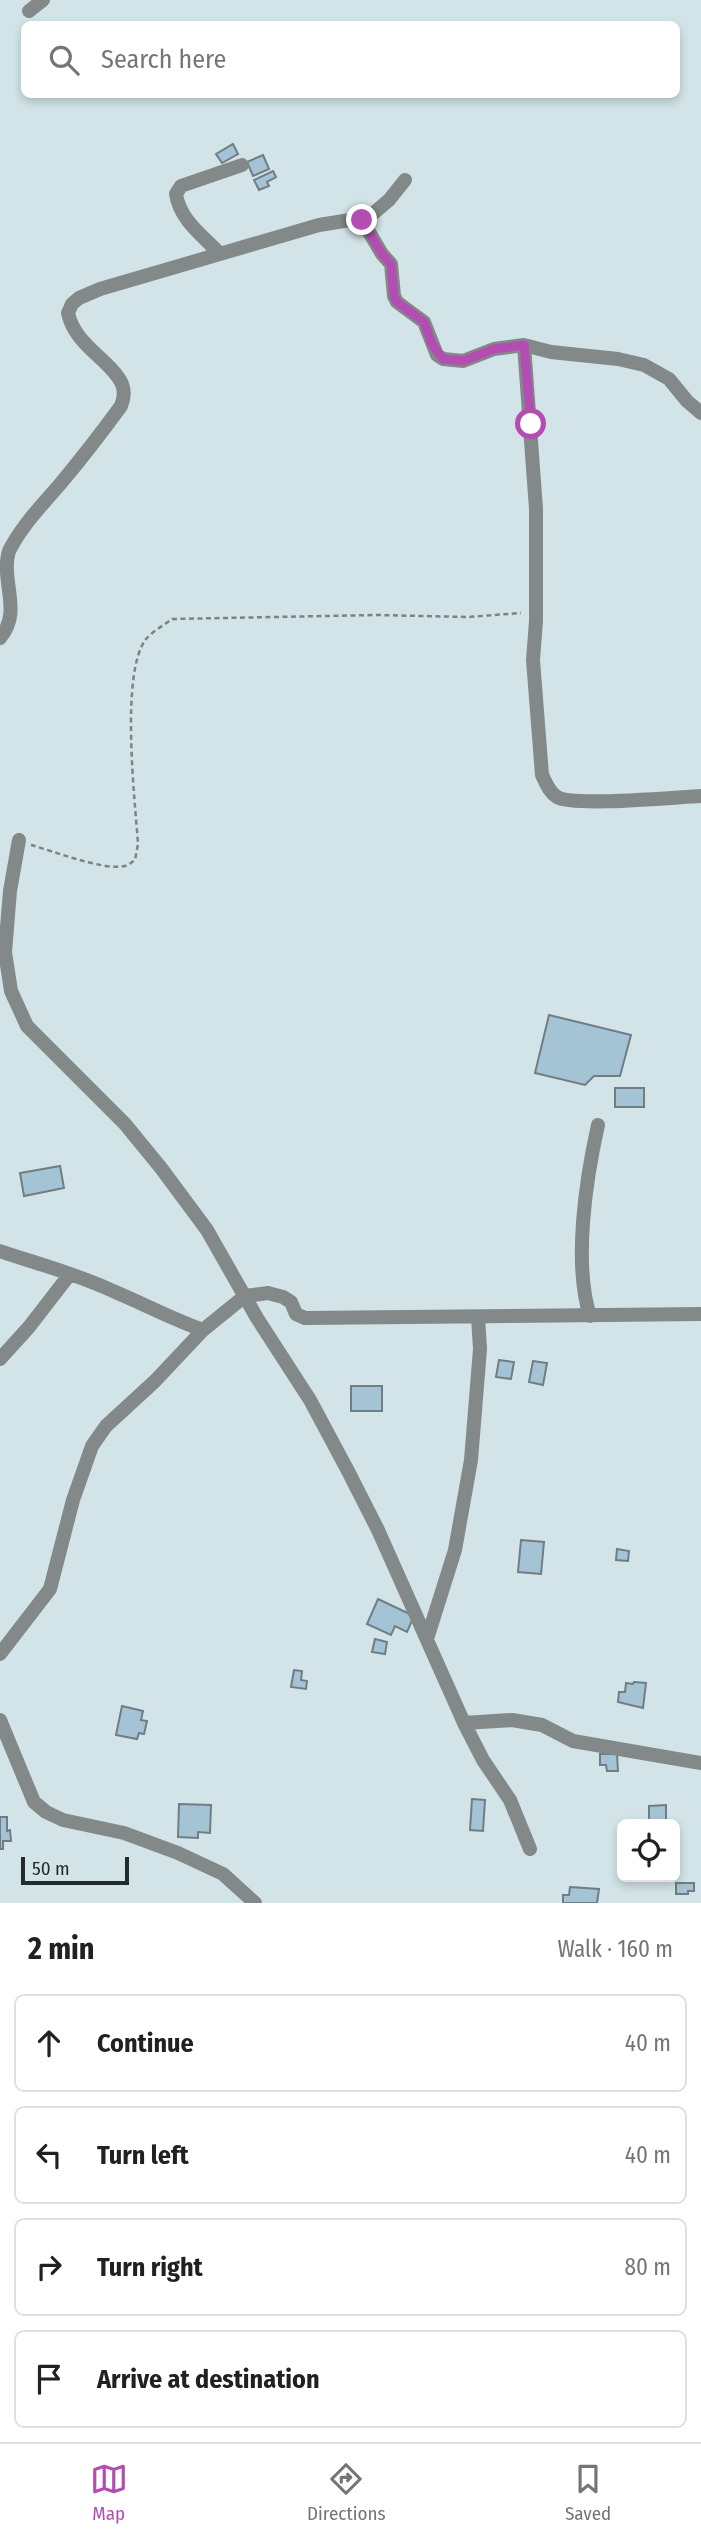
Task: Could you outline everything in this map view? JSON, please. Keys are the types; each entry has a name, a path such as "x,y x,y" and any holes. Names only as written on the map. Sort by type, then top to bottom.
{"street":[{"path":"29,11 43,0"},
{"path":"219,253 180,211 176,194 181,186 242,165"},
{"path":"0,638 10,623 4,567 7,553 23,528 87,453 124,399 123,386 118,378 90,351 74,328 69,318 69,308 79,298 100,289 219,253 319,225 362,220 389,200 405,180"},
{"path":"362,220 391,264 397,302 424,322 432,344 443,359 463,361 502,347 524,345 551,352 618,359 644,365 669,379 701,413"},
{"path":"524,345 536,509 536,621 533,660 541,775 559,799 701,796"},
{"path":"19,840 10,891 5,952 11,991 27,1026 125,1124 207,1230 257,1318 310,1400 348,1471 378,1530 464,1723 483,1760 510,1800 530,1849"},
{"path":"590,1316 584,1298 583,1241 589,1162 598,1125"},
{"path":"0,1251 114,1291 163,1315 203,1330"},
{"path":"0,1359 70,1274"},
{"path":"0,1654 50,1590 73,1500 92,1446 106,1426 155,1381 203,1330 245,1296 268,1293 283,1297 290,1302 296,1314 305,1318 701,1314"},
{"path":"427,1639 454,1550 471,1461 479,1369 478,1317"},
{"path":"0,1720 34,1802 46,1812 63,1820 124,1833 178,1853 223,1874 255,1903"},
{"path":"464,1723 512,1720 542,1725 573,1741 701,1763"}],"path":[{"path":"19,840 105,865 125,866 135,860 138,844 132,695 137,661 146,639 172,619 376,615 468,617 527,612 536,621"}],"building":[{"path":"233,144 238,154 222,163 216,154"},
{"path":"263,155 269,169 253,176 247,162"},
{"path":"273,171 276,177 267,182 269,186 259,190 254,180"},
{"path":"549,1015 631,1035 620,1076 594,1076 585,1085 535,1073"},
{"path":"615,1088 644,1088 644,1107 615,1107"},
{"path":"60,1166 64,1188 24,1196 20,1173"},
{"path":"499,1360 514,1362 511,1379 496,1377"},
{"path":"533,1361 547,1363 543,1385 529,1382"},
{"path":"351,1386 382,1386 382,1411 351,1411"},
{"path":"521,1540 544,1542 541,1574 518,1572"},
{"path":"617,1549 629,1551 628,1561 616,1560"},
{"path":"378,1599 414,1616 407,1632 395,1626 391,1635 367,1624"},
{"path":"375,1639 387,1642 385,1654 372,1652"},
{"path":"294,1670 302,1671 301,1680 307,1681 306,1689 291,1687"},
{"path":"626,1683 646,1683 643,1708 618,1702 619,1692 625,1692"},
{"path":"122,1706 143,1711 141,1720 147,1721 144,1734 139,1733 137,1739 116,1735"},
{"path":"600,1754 617,1754 618,1771 607,1771 606,1765 600,1765"},
{"path":"472,1799 485,1800 483,1831 470,1830"},
{"path":"179,1804 211,1805 210,1833 198,1832 198,1838 178,1837"},
{"path":"666,1805 666,1819 649,1819 649,1806"},
{"path":"0,1817 7,1817 7,1831 10,1830 11,1841 3,1841 3,1849 0,1849"},
{"path":"676,1883 694,1883 694,1891 676,1894"},
{"path":"570,1887 599,1889 597,1903 563,1903 563,1895 569,1895"}],"route":[{"path":"362,220 391,264 397,302 424,322 432,344 443,359 463,361 509,345 524,345 531,424"}]}
